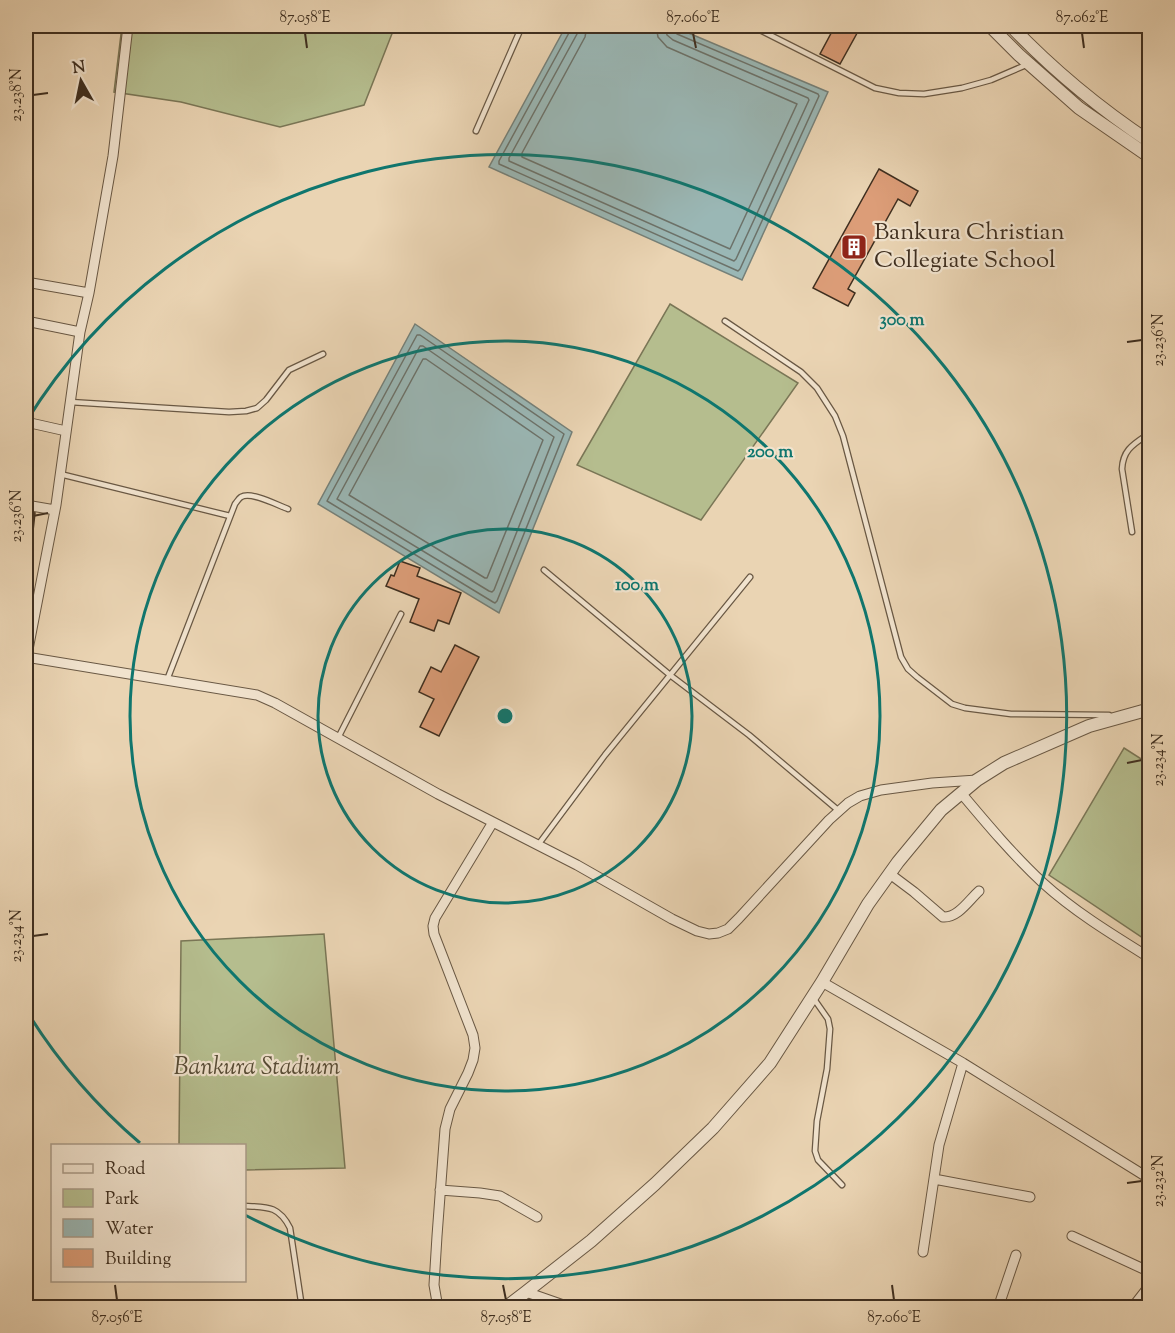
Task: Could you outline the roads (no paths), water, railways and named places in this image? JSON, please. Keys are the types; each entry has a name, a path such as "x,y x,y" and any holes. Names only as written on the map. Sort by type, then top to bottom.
{"street":[{"path":"128,26 113,156 80,333 55,510 26,658 257,695 438,794 577,865 672,919 709,934 728,928 739,918 829,820 848,803 880,790 977,780"},
{"path":"990,26 1028,64 1079,108 1149,157"},
{"path":"1011,26 1036,53 1067,80 1116,120 1149,142"},
{"path":"26,282 89,293"},
{"path":"26,321 80,333"},
{"path":"26,422 66,431"},
{"path":"26,505 55,510"},
{"path":"26,601 37,603"},
{"path":"505,1308 591,1241 655,1184 713,1128 770,1063 868,904 941,810 977,780 1005,763 1089,726 1149,709"},
{"path":"961,793 1011,851 1044,883 1117,938 1149,958"},
{"path":"438,1308 435,1285 446,1129 450,1108 468,1073 475,1048 473,1035 434,934 433,926 435,918 493,822"},
{"path":"890,874 914,891 943,917 949,918 955,915 979,891"},
{"path":"822,982 963,1063 1149,1179"},
{"path":"923,1252 939,1144 963,1063"},
{"path":"934,1179 1030,1197"},
{"path":"440,1190 500,1196 537,1217"},
{"path":"1072,1236 1149,1272"},
{"path":"998,1308 1016,1255"},
{"path":"1132,1308 1149,1285"},
{"path":"526,1292 572,1308"}],"lane":[{"path":"476,131 522,26"},
{"path":"752,26 875,88 899,93 924,94 962,88 991,80 1028,64"},
{"path":"725,321 801,372 817,388 835,416 846,447 901,657 908,669 952,704 965,708 1011,714 1126,716"},
{"path":"70,402 229,412 246,411 257,408 266,400 289,370 323,354"},
{"path":"1132,532 1122,460 1132,445 1149,433"},
{"path":"60,474 230,516"},
{"path":"166,680 235,504 241,497 247,495 288,508"},
{"path":"544,570 670,675 749,735 839,811"},
{"path":"538,845 605,755 750,577"},
{"path":"338,738 401,614"},
{"path":"812,996 822,1008 830,1029 827,1069 817,1121 815,1151 818,1160 842,1185"},
{"path":"246,1206 275,1210 284,1216 290,1228 302,1308"}],"water":[{"path":"566,26 672,26 828,92 742,280 489,167"},
{"path":"415,324 572,432 499,613 318,504"}],"place":[{"name":"Bankura Christian Collegiate School","path":"854,247"}],"park label":[{"name":"Bankura Stadium","path":"257,1068"}]}
